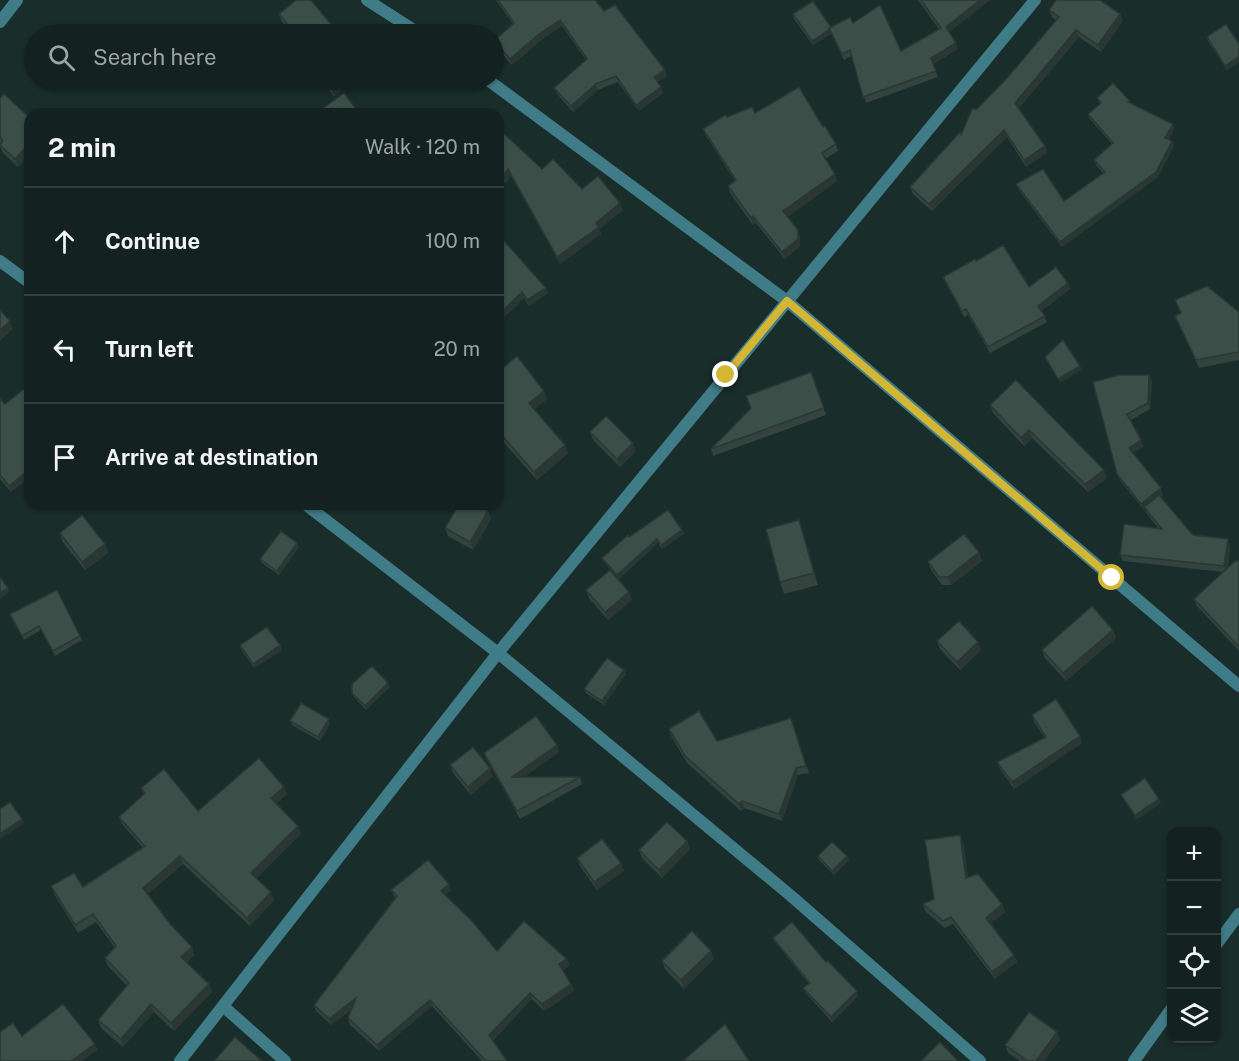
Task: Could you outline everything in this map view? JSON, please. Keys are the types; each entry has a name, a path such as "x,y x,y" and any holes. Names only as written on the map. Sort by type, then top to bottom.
{"street":[{"path":"0,22 17,0"},
{"path":"367,0 404,24"},
{"path":"180,1061 498,653 1035,0"},
{"path":"502,90 787,301 1239,686"},
{"path":"0,261 24,279"},
{"path":"313,510 498,653 790,895 980,1061"},
{"path":"1221,938 1239,914"},
{"path":"223,1006 285,1061"},
{"path":"1134,1061 1167,1015"}],"building":[{"path":"296,0 311,0 331,24 288,24 279,14"},
{"path":"498,0 595,0 604,11 615,5 665,70 654,77 661,87 636,105 616,76 596,84 571,106 554,88 587,59 560,20 539,34 510,59 504,52 504,32 514,23"},
{"path":"921,0 980,0 946,27 956,43 931,58 936,71 863,97 850,50 842,54 829,28 850,17 853,23 880,5 901,51 941,28"},
{"path":"1056,0 1100,0 1120,14 1098,45 1076,30 1015,103 1045,146 1024,160 1004,130 929,204 910,187 960,132 961,135 972,109 977,109 1007,78 1059,17 1049,10"},
{"path":"813,1 831,27 812,41 793,14"},
{"path":"1226,24 1239,44 1239,57 1225,66 1207,37"},
{"path":"1113,83 1130,101 1128,102 1173,124 1165,138 1172,141 1156,172 1060,242 1016,184 1043,169 1064,201 1105,172 1094,160 1113,143 1088,114 1101,103 1097,98"},
{"path":"799,87 836,144 822,153 835,174 783,211 798,230 798,239 782,252 753,216 751,218 728,186 736,180 703,129 725,115 727,117 752,107 755,113"},
{"path":"344,93 355,108 323,108"},
{"path":"4,94 24,112 24,149 15,159 0,145 3,140 0,137 0,98"},
{"path":"504,134 542,169 553,159 582,189 598,176 620,203 596,223 599,227 557,257 508,169 504,175"},
{"path":"504,241 546,288 527,300 522,292 504,309"},
{"path":"1003,245 1029,287 1056,267 1068,283 1038,306 1045,316 988,347 966,309 962,311 943,277"},
{"path":"1207,286 1239,312 1239,352 1196,360 1175,316 1181,313 1175,300"},
{"path":"0,310 10,321 0,330"},
{"path":"1063,340 1080,366 1058,379 1045,357"},
{"path":"517,356 544,391 529,403 565,445 534,472 504,438 504,367"},
{"path":"811,372 824,408 711,449 751,408 746,396"},
{"path":"1119,375 1149,375 1148,403 1127,414 1141,440 1129,448 1161,488 1141,504 1117,474 1093,382"},
{"path":"1016,380 1104,470 1085,484 1029,430 1021,438 990,405"},
{"path":"24,389 24,474 9,486 0,475 0,399 5,404"},
{"path":"606,416 633,443 617,459 590,432"},
{"path":"1159,495 1193,535 1228,539 1224,566 1120,555 1124,524 1162,529 1144,507"},
{"path":"456,510 488,511 470,542 445,528"},
{"path":"668,510 682,530 661,545 657,539 617,575 602,558 628,535 629,537"},
{"path":"82,515 105,544 82,562 60,533"},
{"path":"799,520 814,573 780,582 766,529"},
{"path":"281,531 297,543 277,571 260,559"},
{"path":"964,534 979,552 948,577 939,577 928,562"},
{"path":"1235,561 1239,561 1239,647 1194,599"},
{"path":"610,570 629,592 605,612 586,590"},
{"path":"0,577 8,588 0,593"},
{"path":"57,590 80,636 53,651 39,626 22,636 10,614"},
{"path":"1092,606 1113,630 1063,673 1042,650"},
{"path":"959,621 978,642 957,662 937,641"},
{"path":"267,627 280,645 253,664 240,645"},
{"path":"607,658 624,670 602,701 584,689"},
{"path":"372,666 388,683 365,706 352,693 352,684"},
{"path":"1056,699 1080,736 1012,782 997,762 1046,737 1032,715"},
{"path":"301,703 329,719 318,737 290,721"},
{"path":"699,711 717,741 791,718 806,766 796,768 779,814 742,801 739,804 685,756 669,729"},
{"path":"536,716 557,745 512,777 580,777 517,811 484,753"},
{"path":"473,747 490,768 468,787 450,765"},
{"path":"259,758 284,787 271,798 298,826 251,873 271,892 247,918 180,856 143,888 171,925 192,947 181,957 209,984 171,1023 151,1004 121,1039 98,1020 129,983 105,958 116,946 93,914 75,925 51,886 74,873 83,887 145,846 119,817 145,793 141,788 164,769 198,811"},
{"path":"1145,778 1159,799 1135,815 1121,795"},
{"path":"10,802 22,819 0,834 0,809"},
{"path":"667,822 687,841 659,870 639,850"},
{"path":"960,835 966,878 978,874 1002,904 986,918 1014,955 992,972 951,917 943,921 923,904 934,899 925,840"},
{"path":"602,839 621,863 594,882 577,858"},
{"path":"832,842 847,856 832,871 818,856"},
{"path":"428,860 449,884 441,891 472,921 497,951 524,921 567,959 559,964 571,984 542,1004 530,993 489,1035 507,1061 486,1061 430,1000 377,1045 348,1018 356,998 329,1019 314,1005 397,896 391,890"},
{"path":"792,922 826,962 828,961 857,991 831,1017 803,988 810,983 773,938"},
{"path":"692,931 711,951 681,980 662,961"},
{"path":"63,1004 95,1044 71,1061 0,1061 0,1032 13,1023 22,1036"},
{"path":"1029,1012 1057,1032 1036,1061 1028,1061 1005,1045"},
{"path":"725,1024 749,1061 683,1061"},
{"path":"235,1037 262,1061 214,1061"},
{"path":"940,1042 958,1061 921,1061"}],"route":[{"path":"726,375 787,301 1112,578"}]}
